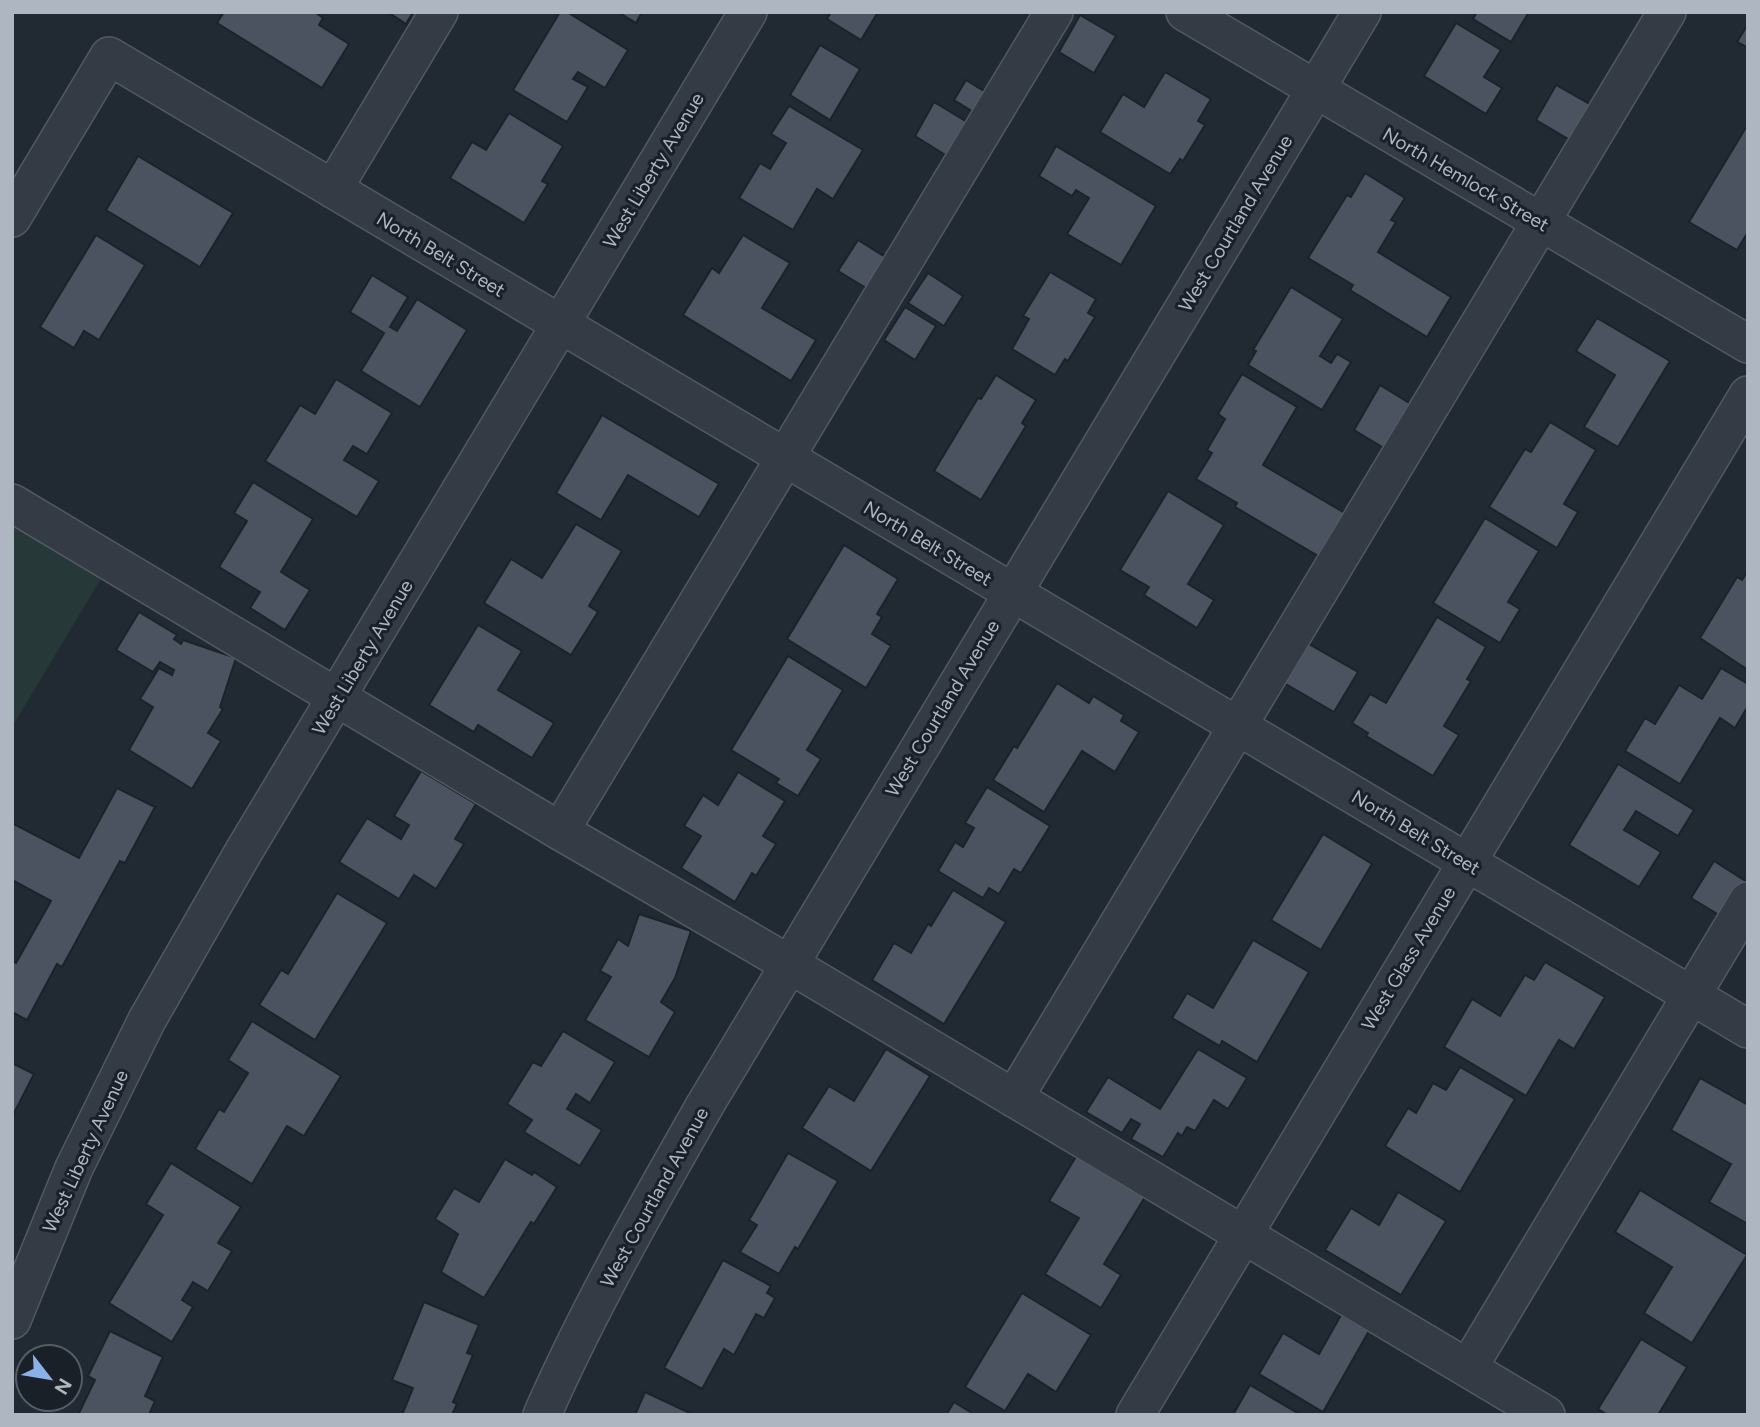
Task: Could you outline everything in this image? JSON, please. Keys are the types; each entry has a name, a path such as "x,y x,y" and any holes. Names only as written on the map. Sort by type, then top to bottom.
{"street":[{"path":"333,189 439,12"},
{"name":"West Liberty Avenue","path":"12,1320 74,1168 147,1020 244,851 748,12"},
{"path":"560,831 1054,12"},
{"name":"North Hemlock Street","path":"1185,12 1748,344"},
{"name":"West Courtland Avenue","path":"542,1415 569,1352 633,1230 1011,593 1362,12"},
{"path":"1014,1098 1667,12"},
{"name":"North Belt Street","path":"12,218 109,56 1748,1029"},
{"name":"West Glass Avenue","path":"1135,1415 1748,395"},
{"path":"12,503 337,699 789,964 1546,1415"},
{"path":"1468,1368 1748,901"}],"shaded area":[{"path":"12,523 102,577 12,727"}],"building":[{"path":"224,12 315,12 323,18 319,25 349,44 322,88 217,23"},
{"path":"388,12 413,12 406,24"},
{"path":"560,12 567,12 628,50 605,88 578,72 573,79 588,87 567,122 513,90"},
{"path":"618,12 642,12 636,23"},
{"path":"831,12 878,12 861,40 827,19"},
{"path":"1477,12 1529,12 1511,42 1473,19"},
{"path":"1080,15 1116,36 1094,73 1059,52"},
{"path":"1456,23 1501,50 1484,77 1502,88 1486,114 1424,76"},
{"path":"1748,24 1748,48 1737,42"},
{"path":"820,45 860,69 830,120 790,95"},
{"path":"1165,72 1211,99 1198,121 1205,125 1183,161 1180,159 1170,174 1100,132 1123,94 1144,107"},
{"path":"966,80 995,98 983,118 954,100"},
{"path":"1556,85 1595,107 1575,143 1536,120"},
{"path":"934,102 967,122 947,156 915,136"},
{"path":"789,106 863,150 833,199 817,189 793,230 739,198 760,163 770,169 786,143 771,134"},
{"path":"509,113 563,146 542,181 548,184 524,223 450,178 472,142 486,150"},
{"path":"1748,124 1748,232 1737,250 1689,222"},
{"path":"1056,146 1156,206 1121,265 1067,234 1089,198 1076,190 1072,196 1039,176"},
{"path":"138,156 233,213 200,267 106,210"},
{"path":"1365,173 1405,198 1391,220 1396,222 1378,252 1451,297 1427,337 1350,290 1353,285 1308,258 1347,195 1351,197"},
{"path":"96,235 145,265 99,340 84,331 74,348 40,327"},
{"path":"743,235 790,263 762,308 816,340 791,381 683,315 712,268 719,273"},
{"path":"858,240 895,263 876,294 838,271"},
{"path":"1050,272 1096,299 1088,313 1095,317 1068,361 1065,359 1055,375 1012,349 1029,319 1023,316"},
{"path":"928,273 963,296 944,326 908,303"},
{"path":"372,275 408,297 390,327 397,331 417,299 467,330 420,407 361,371 384,333 350,312"},
{"path":"1291,287 1343,319 1320,356 1331,363 1337,354 1351,362 1322,410 1248,365 1256,351 1253,350"},
{"path":"905,307 936,326 915,360 884,340"},
{"path":"1597,318 1670,361 1618,447 1584,427 1615,375 1576,351"},
{"path":"1242,374 1297,407 1263,465 1350,516 1325,560 1235,507 1237,503 1196,479 1212,453 1207,450 1225,419 1218,414"},
{"path":"996,375 1036,400 1022,423 1026,426 981,500 934,471 978,398 981,399"},
{"path":"336,379 392,413 367,454 353,446 344,460 379,481 357,517 265,461 300,405 315,414"},
{"path":"1380,385 1419,409 1392,453 1354,430"},
{"path":"602,415 719,484 699,517 628,475 601,520 556,493"},
{"path":"1550,422 1596,450 1564,504 1578,512 1557,548 1489,507 1525,449 1531,452"},
{"path":"253,482 313,519 281,572 310,590 285,630 250,608 260,592 219,567 247,521 234,513"},
{"path":"1168,491 1224,525 1188,584 1214,600 1197,628 1144,595 1149,587 1120,570"},
{"path":"1485,518 1539,551 1508,602 1520,609 1500,643 1433,603"},
{"path":"576,524 622,551 589,606 598,612 571,655 484,603 511,559 542,578"},
{"path":"844,545 898,579 877,614 882,617 872,634 891,646 866,688 787,639"},
{"path":"1748,571 1748,670 1700,638 1737,577 1742,580"},
{"path":"139,612 177,635 174,639 181,644 183,640 236,658 220,707 223,709 208,733 221,741 192,789 129,750 153,707 140,699 159,668 172,675 174,670 160,662 153,672 116,650"},
{"path":"1437,617 1486,647 1467,679 1471,681 1444,726 1459,735 1433,776 1366,736 1368,733 1352,723 1370,694 1386,703"},
{"path":"478,625 522,651 498,690 554,723 532,758 478,725 474,732 429,705"},
{"path":"1307,643 1358,672 1334,712 1284,683"},
{"path":"788,656 843,690 807,750 821,759 798,796 776,783 779,779 731,750"},
{"path":"1721,668 1748,684 1748,706 1735,728 1720,718 1680,784 1625,751 1645,718 1655,724 1679,685 1702,699"},
{"path":"1057,683 1089,703 1093,696 1124,715 1121,721 1139,732 1115,772 1082,751 1044,812 993,780 1014,746 1017,748"},
{"path":"1618,764 1694,810 1678,836 1636,811 1624,830 1661,852 1639,887 1569,845"},
{"path":"421,771 476,804 455,839 464,844 436,889 414,875 399,899 339,862 367,818 401,839 409,825 394,816"},
{"path":"738,772 785,801 763,836 776,844 756,876 752,873 735,902 681,868 701,836 684,826 703,795 718,805"},
{"path":"987,787 1050,826 1021,873 1014,869 999,894 989,888 983,898 938,871 955,842 963,847 974,828 965,823"},
{"path":"117,788 155,807 125,863 120,861 62,967 57,964 27,1020 12,1012 12,961 16,963 51,901 12,880 12,823 79,858"},
{"path":"1323,834 1372,864 1321,950 1271,920"},
{"path":"1714,861 1747,882 1724,918 1691,898"},
{"path":"953,890 1006,922 944,1024 872,980 894,943 911,953"},
{"path":"337,893 387,923 315,1040 259,1005 281,970 288,974"},
{"path":"639,914 691,931 675,978 661,1002 675,1012 649,1057 585,1020 611,977 600,971 618,939 628,946"},
{"path":"1253,940 1309,972 1257,1062 1222,1041 1220,1046 1172,1018 1187,993 1213,1008"},
{"path":"1545,962 1605,997 1574,1049 1559,1040 1526,1096 1444,1047 1472,999 1500,1016 1525,975 1534,980"},
{"path":"252,1021 341,1076 304,1136 287,1126 252,1184 195,1149 219,1109 224,1112 248,1073 228,1060"},
{"path":"563,1031 615,1062 590,1103 576,1094 567,1109 602,1130 580,1166 524,1132 532,1120 507,1104 533,1062 541,1066"},
{"path":"886,1049 930,1076 871,1171 802,1128 829,1086 854,1101"},
{"path":"1198,1049 1247,1078 1228,1109 1214,1100 1195,1131 1187,1127 1182,1136 1178,1133 1163,1157 1131,1139 1140,1124 1131,1119 1122,1133 1086,1112 1108,1077 1160,1109"},
{"path":"12,1063 34,1074 12,1117"},
{"path":"1460,1067 1515,1099 1460,1192 1385,1146 1408,1108 1416,1113 1433,1083 1446,1090"},
{"path":"1700,1078 1748,1105 1748,1224 1709,1202 1731,1164 1671,1130"},
{"path":"788,1153 838,1181 798,1249 795,1247 779,1274 740,1252 757,1225 749,1220"},
{"path":"1077,1155 1145,1197 1104,1264 1121,1275 1101,1308 1045,1274 1079,1218 1049,1201"},
{"path":"505,1159 532,1175 534,1172 557,1187 534,1224 531,1222 484,1298 441,1272 458,1234 435,1219 454,1188 479,1202"},
{"path":"171,1163 241,1207 218,1243 232,1251 208,1291 193,1282 182,1300 193,1307 172,1342 109,1303 163,1215 146,1204"},
{"path":"1640,1190 1747,1255 1692,1343 1644,1313 1672,1267 1615,1232"},
{"path":"1398,1192 1446,1221 1401,1295 1325,1250 1351,1208 1379,1225"},
{"path":"723,1260 771,1286 767,1293 775,1298 764,1318 756,1314 734,1355 724,1349 702,1389 664,1368"},
{"path":"1022,1293 1091,1335 1056,1392 1028,1374 1005,1411 965,1387"},
{"path":"424,1302 479,1325 467,1353 473,1355 453,1402 457,1404 452,1415 402,1415 413,1388 392,1380"},
{"path":"1341,1315 1369,1331 1323,1412 1259,1374 1283,1333 1319,1354"},
{"path":"110,1331 163,1357 145,1396 155,1401 149,1415 78,1415 84,1413 84,1403 95,1380 88,1376"},
{"path":"1641,1339 1687,1367 1658,1415 1608,1415 1598,1409"},
{"path":"1250,1385 1301,1415 1233,1415"},
{"path":"645,1392 694,1415 635,1415"},
{"path":"954,1402 975,1415 946,1415"}]}
